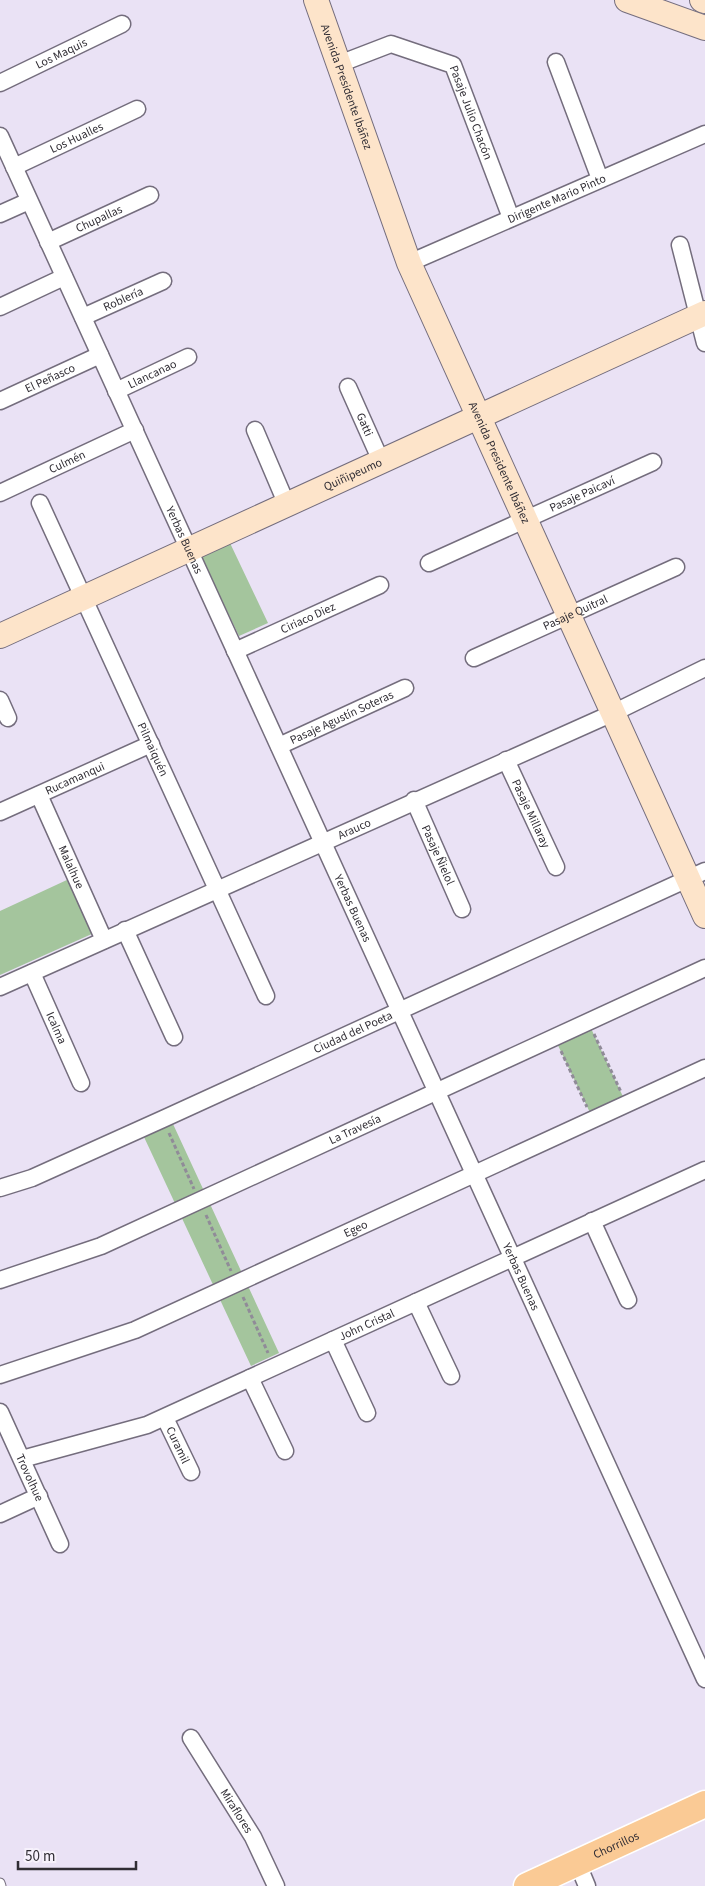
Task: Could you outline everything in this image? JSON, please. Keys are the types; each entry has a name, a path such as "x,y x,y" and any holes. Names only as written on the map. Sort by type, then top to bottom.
{"main road":[{"name":"Chorrillos","path":"527,1886 705,1804"}],"street":[{"name":"Avenida Presidente Ibáñez","path":"316,0 409,263 613,713 697,875 705,916"},
{"path":"627,0 666,7 705,28"},
{"name":"Los Maquis","path":"0,83 122,24"},
{"name":"Pasaje Julio Chacón","path":"339,64 391,44 453,65 511,218"},
{"path":"556,62 600,180"},
{"name":"Los Hualles","path":"14,167 137,109"},
{"name":"Dirigente Mario Pinto","path":"409,263 705,134"},
{"name":"Yerbas Buenas","path":"0,136 705,1679"},
{"name":"Chupallas","path":"48,242 150,195"},
{"path":"0,214 30,200"},
{"path":"680,245 702,314 705,343"},
{"path":"0,307 64,277"},
{"name":"Roblería","path":"83,317 163,281"},
{"name":"Quiñipeumo","path":"0,636 702,314"},
{"name":"El Peñasco","path":"0,401 100,355"},
{"name":"Llancanao","path":"116,391 188,357"},
{"name":"Gatti","path":"348,387 381,461"},
{"name":"Culmén","path":"0,493 134,430"},
{"path":"255,430 287,505"},
{"name":"Pasaje Paicaví","path":"429,563 653,462"},
{"name":"Pilmaiquén","path":"40,503 266,996"},
{"name":"Pasaje Quitral","path":"474,658 568,614 676,567"},
{"name":"Ciriaco Diez","path":"235,651 380,585"},
{"name":"Arauco","path":"0,987 322,841 613,713 705,668"},
{"name":"Pasaje Agustín Soteras","path":"278,746 405,688"},
{"path":"0,700 8,718"},
{"name":"Rucamanqui","path":"0,812 151,744"},
{"name":"Pasaje Millaray","path":"506,760 556,867"},
{"name":"Malalhue","path":"39,795 104,940"},
{"name":"Pasaje Ñielol","path":"414,800 462,909"},
{"name":"Ciudad del Poeta","path":"0,1188 32,1178 400,1012 697,875"},
{"path":"125,930 174,1038"},
{"name":"La Travesía","path":"0,1280 80,1255 705,968"},
{"name":"Icalma","path":"32,973 81,1083"},
{"name":"Egeo","path":"0,1375 121,1336 705,1068"},
{"name":"John Cristal","path":"22,1459 147,1425 164,1418 705,1170"},
{"path":"592,1221 628,1300"},
{"path":"416,1302 451,1376"},
{"path":"333,1340 367,1413"},
{"path":"250,1378 285,1451"},
{"name":"Trovolhue","path":"0,1412 60,1544"},
{"name":"Curamil","path":"164,1418 191,1472"},
{"path":"0,1514 39,1496"},
{"name":"Miraflores","path":"191,1738 253,1837 276,1886"},
{"path":"577,1862 587,1886"}],"path":[{"path":"588,1022 626,1103"},
{"path":"554,1037 593,1119"},
{"path":"163,1119 275,1367"}],"green space":[{"path":"230,543 268,623 239,636 201,557"},
{"path":"69,879 94,933 0,975 0,911"},
{"path":"588,1022 626,1103 593,1119 554,1037"},
{"path":"173,1124 279,1353 251,1366 144,1137"}]}
